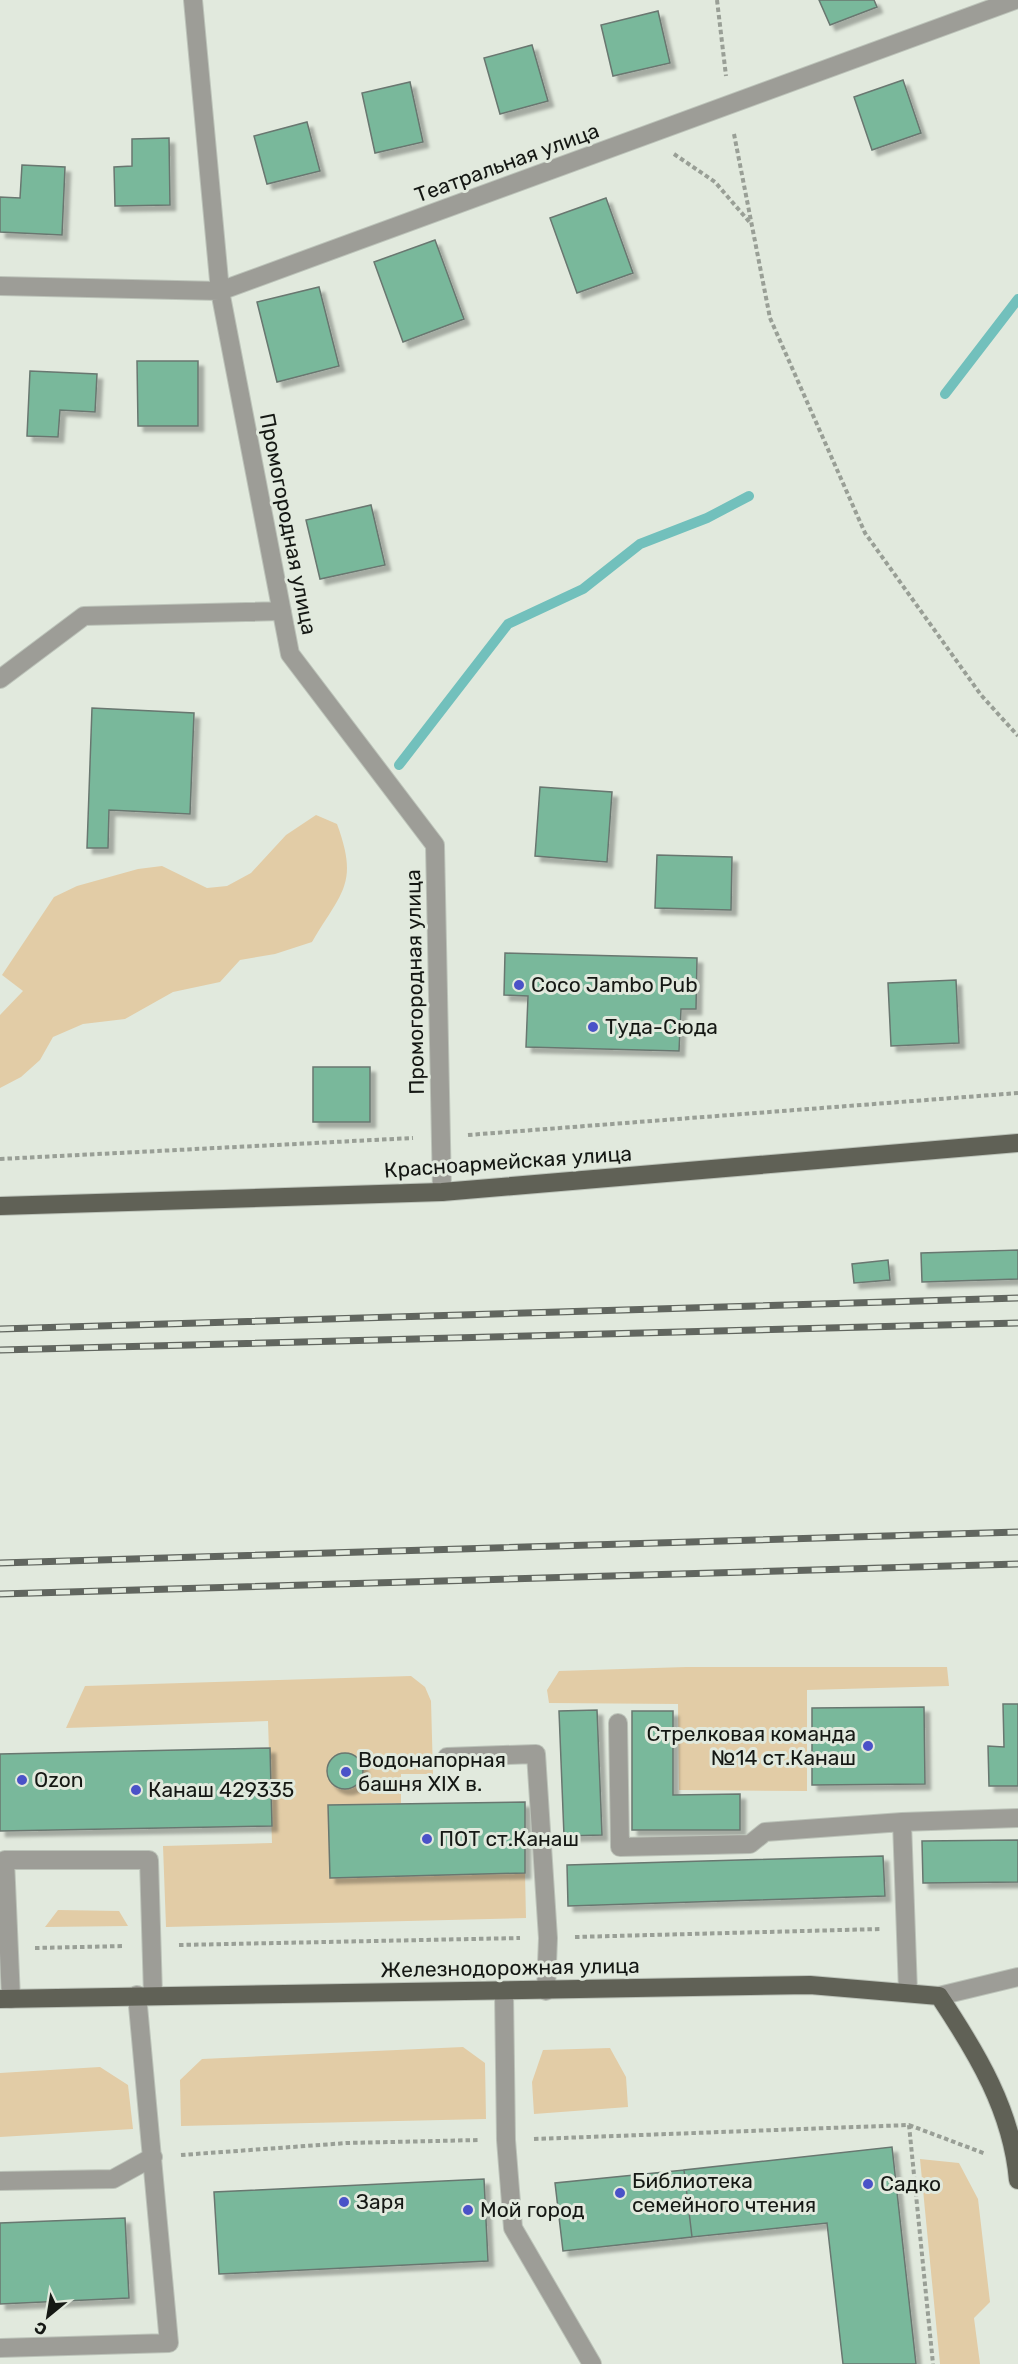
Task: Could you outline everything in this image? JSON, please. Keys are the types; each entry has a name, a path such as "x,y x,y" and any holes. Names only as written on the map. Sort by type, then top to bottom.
{"main road":[{"name":"Красноармейская улица","path":"0,1206 442,1192 1018,1143"},
{"name":"Железнодорожная улица","path":"6,1999 810,1985 939,1996"},
{"path":"939,1996 976,2051 1002,2107 1017,2173"}],"street":[{"name":"Промогородная улица","path":"193,0 220,291 290,654 435,845 442,1192"},
{"name":"Театральная улица","path":"0,286 220,291 1016,0"},
{"path":"0,679 84,616 282,611"},
{"path":"618,1723 620,1847 750,1844 765,1832 902,1822 1018,1818"},
{"path":"447,1757 536,1754 548,1938 546,1990"},
{"path":"902,1822 908,1992"},
{"path":"0,2348 169,2343 153,2157 145,1995 150,1946 149,1860 4,1860 10,1949 6,1999"},
{"name":"Железнодорожная улица","path":"939,1996 1018,1977"},
{"path":"504,1992 506,2140 513,2228 592,2364"},
{"path":"0,2181 113,2178 153,2157"}],"path":[{"path":"717,0 729,106 770,318 866,533 981,695 1018,736"},
{"path":"643,137 683,159 715,182 752,226"},
{"path":"0,1158 441,1137 1018,1093"},
{"path":"10,1949 904,1928"},
{"path":"909,2126 933,2364"},
{"path":"153,2157 347,2143 650,2137 909,2126 1017,2173"}],"shaded area":[{"path":"316,815 337,824 347,861 347,874 339,898 312,942 275,954 240,960 220,982 173,992 125,1019 83,1024 53,1037 40,1060 21,1077 0,1088 0,1015 23,991 2,975 54,897 77,886 138,869 162,866 207,888 227,886 251,873 286,835"},
{"path":"686,1667 947,1667 949,1686 807,1690 807,1791 679,1790 678,1704 549,1703 547,1690 559,1671"},
{"path":"411,1676 425,1687 431,1701 433,1774 401,1774 401,1803 328,1805 330,1878 525,1873 526,1918 166,1927 163,1846 272,1843 268,1721 66,1728 85,1686"},
{"path":"58,1910 119,1911 128,1926 45,1927"},
{"path":"463,2047 485,2063 486,2119 181,2126 180,2080 202,2059"},
{"path":"610,2048 626,2077 628,2107 534,2114 532,2082 543,2050"},
{"path":"100,2067 128,2085 133,2129 0,2137 0,2073"},
{"path":"920,2159 959,2163 978,2199 990,2302 974,2318 980,2364 940,2364"}],"building":[{"path":"819,0 874,0 877,7 830,25"},
{"path":"658,11 670,63 613,76 601,25"},
{"path":"532,45 548,101 500,114 484,58"},
{"path":"903,80 921,133 872,150 854,97"},
{"path":"410,82 423,142 375,153 362,93"},
{"path":"307,122 320,171 267,184 254,136"},
{"path":"169,138 170,205 115,206 114,167 132,166 132,139"},
{"path":"22,165 65,167 62,235 0,232 0,197 20,198"},
{"path":"606,198 633,273 577,293 550,218"},
{"path":"435,240 464,319 403,342 374,262"},
{"path":"319,287 339,366 277,382 257,302"},
{"path":"137,361 198,361 198,426 138,426"},
{"path":"30,371 97,374 95,412 60,410 58,437 27,436"},
{"path":"371,505 385,565 320,579 306,520"},
{"path":"92,708 194,713 190,814 109,810 108,848 87,848"},
{"path":"540,787 612,792 607,862 535,856"},
{"path":"657,855 732,857 731,910 655,908"},
{"path":"505,953 697,958 696,1009 681,1009 679,1051 526,1047 528,996 504,995"},
{"path":"956,980 959,1043 891,1046 888,983"},
{"path":"313,1067 370,1067 370,1122 313,1122"},
{"path":"1018,1250 1018,1279 922,1282 921,1253"},
{"path":"888,1260 890,1280 854,1283 852,1264"},
{"path":"1003,1704 1018,1704 1018,1786 989,1786 988,1746 1004,1747"},
{"name":"Стрелковая команда №14 ст.Канаш","path":"924,1707 925,1784 812,1785 812,1708"},
{"path":"597,1710 602,1835 564,1836 559,1711"},
{"path":"632,1711 673,1711 673,1795 740,1794 740,1830 632,1830"},
{"name":"Канаш 429335","path":"270,1748 272,1826 0,1831 0,1754"},
{"name":"Водонапорная башня XIX в.","path":"345,1753 358,1758 363,1771 358,1784 345,1789 332,1784 327,1771 332,1758"},
{"name":"ПОТ ст.Канаш","path":"525,1802 525,1873 330,1878 328,1805"},
{"path":"1018,1840 1018,1882 923,1883 922,1841"},
{"path":"883,1856 885,1896 568,1906 567,1865"},
{"path":"892,2147 916,2364 843,2364 827,2223 692,2237 684,2170"},
{"path":"684,2170 692,2237 563,2251 555,2183"},
{"path":"484,2179 488,2261 219,2274 214,2192"},
{"path":"125,2218 129,2298 0,2304 0,2223"}],"waterway":[{"path":"945,394 1018,299"},
{"path":"399,765 508,624 583,589 640,544 707,518 749,496"}],"railway":[{"path":"0,1329 1018,1298"},
{"path":"0,1350 1018,1323"},
{"path":"0,1563 1018,1532"},
{"path":"0,1594 1018,1564"}],"place":[{"name":"Coco Jambo Pub","path":"519,985"},
{"name":"Туда-Сюда","path":"593,1027"},
{"name":"Стрелковая команда №14 ст.Канаш","path":"868,1746"},
{"name":"Водонапорная башня XIX в.","path":"346,1772"},
{"name":"Ozon","path":"22,1780"},
{"name":"Канаш 429335","path":"136,1790"},
{"name":"ПОТ ст.Канаш","path":"427,1839"},
{"name":"Садко","path":"868,2184"},
{"name":"Библиотека семейного чтения","path":"620,2193"},
{"name":"Заря","path":"344,2202"},
{"name":"Мой город","path":"468,2210"}]}
